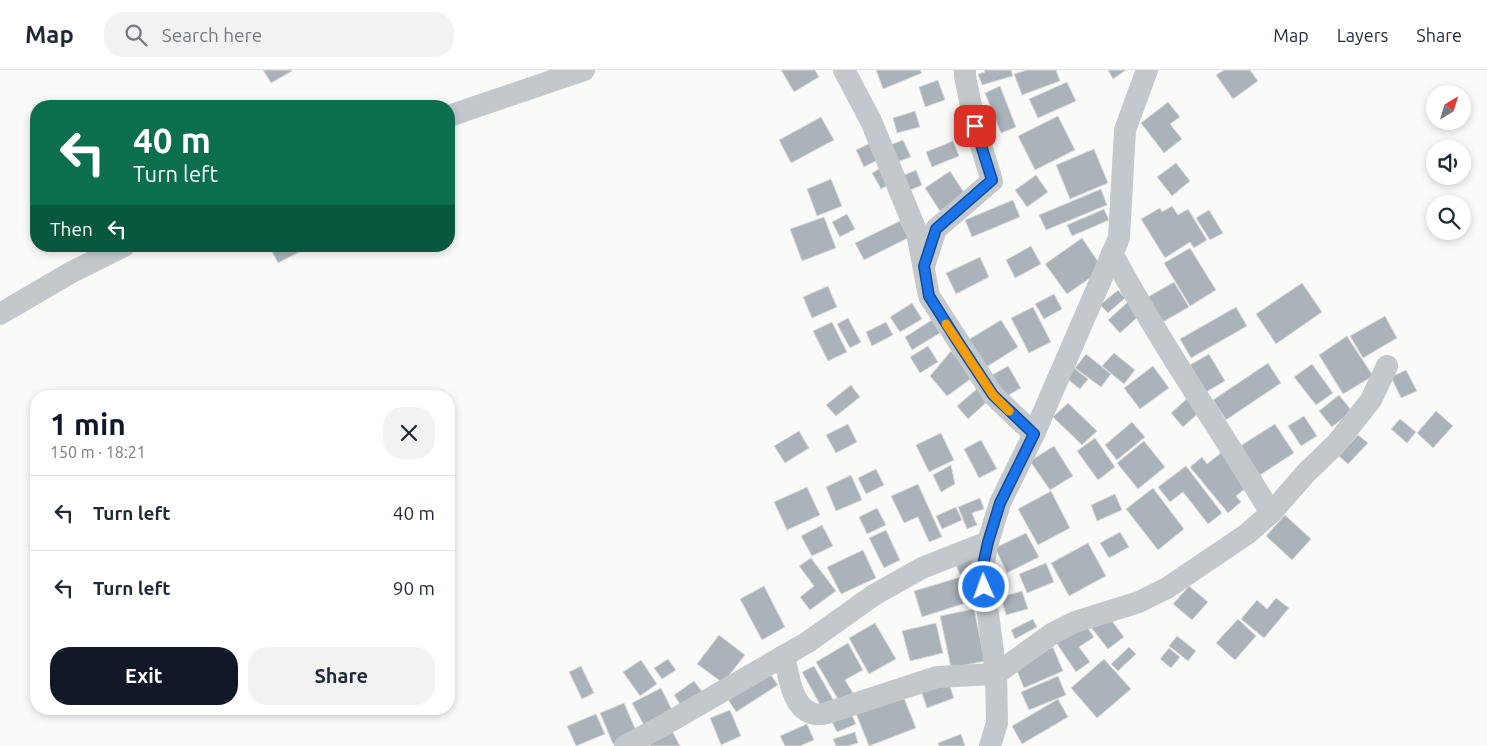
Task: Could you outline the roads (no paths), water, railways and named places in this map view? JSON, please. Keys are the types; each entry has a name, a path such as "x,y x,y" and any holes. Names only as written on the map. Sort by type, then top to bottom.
{"street":[{"path":"455,114 584,70"},
{"path":"844,70 871,121 905,202 916,233 929,296 993,395 1034,434"},
{"path":"924,266 936,229 992,180 975,126 965,76 966,70"},
{"path":"990,746 997,723 996,674 982,570 988,542 1000,503 1034,434 1119,238 1125,130 1147,70"},
{"path":"0,314 70,273 112,252"},
{"path":"1112,254 1182,374 1271,512"},
{"path":"784,656 794,695 803,708 815,714 827,713 937,677 996,674 1053,633 1075,622 1139,602 1168,588 1247,534 1271,512 1306,473 1336,444 1371,400 1387,366"},
{"path":"625,746 808,642 882,590 922,568 988,542"}]}
